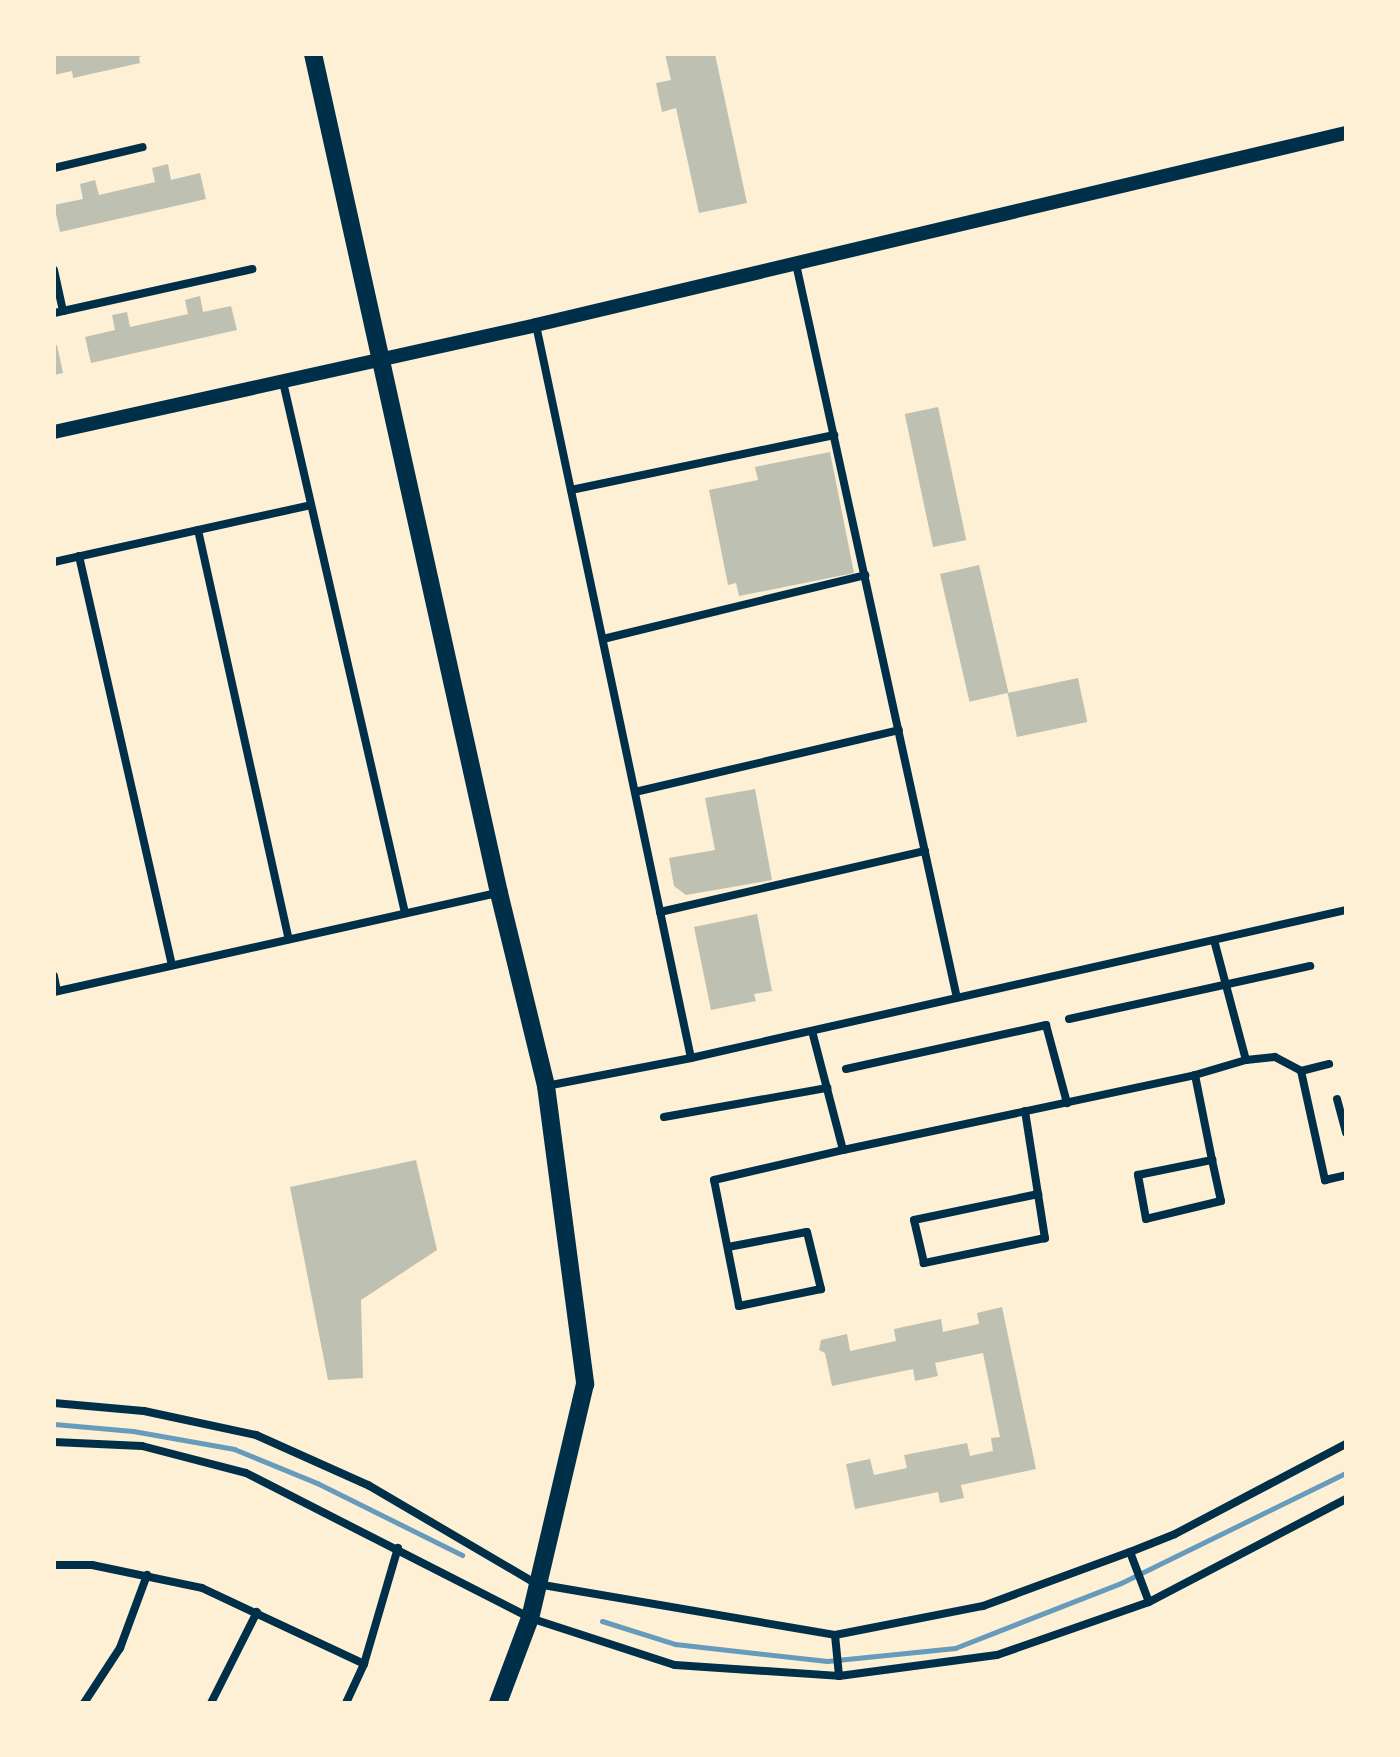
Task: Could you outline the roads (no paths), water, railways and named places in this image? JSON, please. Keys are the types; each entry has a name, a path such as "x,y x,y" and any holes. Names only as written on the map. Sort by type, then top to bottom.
{"main road":[{"path":"313,54 499,893 546,1086 585,1384 530,1618 498,1703"}],"street":[{"path":"54,432 536,325 1346,133"},
{"path":"54,168 143,147"},
{"path":"796,264 957,998"},
{"path":"54,270 58,312 252,269"},
{"path":"536,325 691,1058"},
{"path":"283,382 405,913"},
{"path":"571,490 834,435"},
{"path":"54,562 311,505"},
{"path":"198,530 289,939"},
{"path":"79,556 172,965"},
{"path":"603,639 865,575"},
{"path":"635,792 899,730"},
{"path":"660,912 925,851"},
{"path":"54,976 56,991 499,893"},
{"path":"546,1086 691,1058 1346,910"},
{"path":"1214,940 1246,1060"},
{"path":"1069,1019 1310,966"},
{"path":"846,1069 1046,1025 1067,1103"},
{"path":"812,1031 843,1150"},
{"path":"728,1247 807,1232 821,1289 739,1306 714,1180 1195,1075 1246,1060 1275,1057 1301,1071 1329,1064"},
{"path":"1301,1071 1325,1180 1346,1175"},
{"path":"1195,1075 1221,1201 1146,1219 1138,1175 1212,1160"},
{"path":"664,1117 827,1088"},
{"path":"1337,1099 1346,1133"},
{"path":"1025,1111 1045,1238 924,1263 914,1220 1038,1194"},
{"path":"54,1403 144,1411 256,1435 368,1485 537,1584 835,1635 983,1606 1130,1552 1175,1534 1346,1444"},
{"path":"54,1442 142,1446 246,1473 530,1618 675,1665 839,1676 997,1655 1149,1602 1346,1499"},
{"path":"346,1703 364,1664 398,1548"},
{"path":"1130,1552 1149,1602"},
{"path":"54,1565 92,1565 202,1588 364,1664"},
{"path":"84,1703 120,1648 147,1575"},
{"path":"211,1703 257,1612"},
{"path":"835,1635 839,1676"}],"waterway":[{"path":"54,1424 133,1431 234,1449 317,1483 462,1555"},
{"path":"602,1621 675,1644 827,1661 955,1648 1121,1583 1346,1473"}]}
